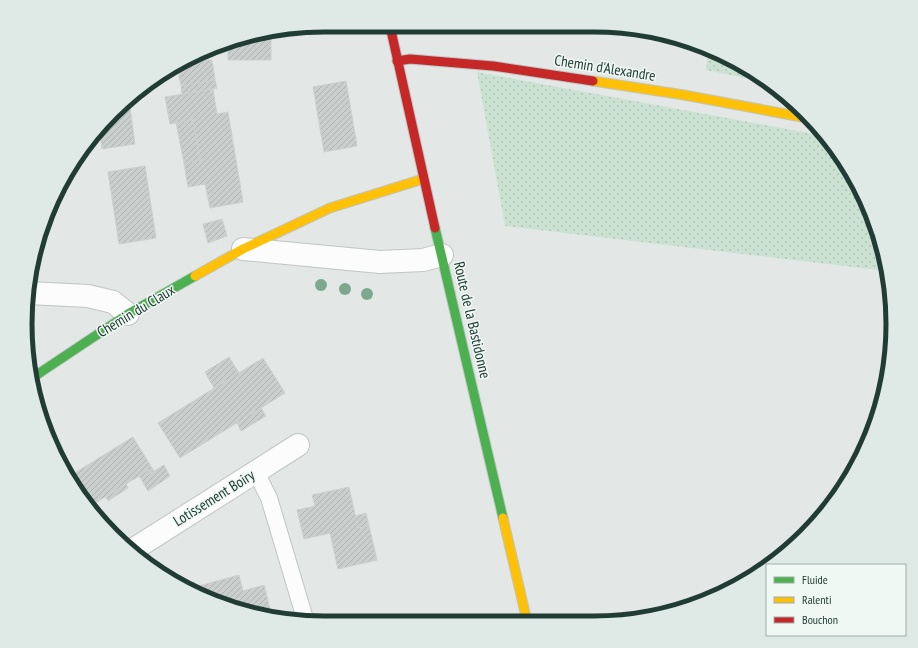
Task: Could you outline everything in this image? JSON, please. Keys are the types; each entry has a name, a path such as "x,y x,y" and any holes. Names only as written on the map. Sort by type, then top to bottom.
{"street":[{"name":"Route de la Bastidonne","path":"391,32 423,179 477,402 526,616"},
{"name":"Chemin d'Alexandre","path":"397,61 410,59 493,66 677,94 798,116"},
{"name":"Chemin du Claux","path":"37,375 128,314 243,249 330,208 423,179"},
{"path":"243,249 380,262 423,260 442,255"},
{"path":"34,293 88,296 113,302 128,314"},
{"name":"Lotissement Boiry","path":"136,548 298,445"}],"lane":[{"path":"256,472 269,498 304,615"}],"green space":[{"path":"708,55 754,80 706,70"},
{"path":"477,72 817,134 837,162 856,195 871,230 881,270 505,226"}],"building":[{"path":"271,37 271,60 228,60 228,48"},
{"path":"199,60 212,60 215,80 181,86 178,71"},
{"path":"215,80 217,88 182,94 181,86"},
{"path":"346,81 357,146 324,152 313,87"},
{"path":"213,89 217,114 228,112 243,202 210,208 205,184 188,187 184,163 200,160 193,120 170,124 165,97"},
{"path":"130,105 135,144 102,149 100,136"},
{"path":"193,120 200,160 184,163 176,123"},
{"path":"145,166 156,238 119,244 108,172"},
{"path":"222,219 227,236 208,243 203,224"},
{"path":"229,357 239,373 214,388 205,372"},
{"path":"263,358 285,393 180,458 158,423"},
{"path":"261,408 266,416 241,431 237,423"},
{"path":"133,437 152,468 94,504 73,474"},
{"path":"164,465 170,476 148,491 141,479"},
{"path":"152,468 154,471 141,479 139,476"},
{"path":"126,484 128,488 108,501 106,497"},
{"path":"349,487 358,528 369,526 377,560 338,569 330,533 304,539 297,510 315,506 312,495"},
{"path":"366,513 369,526 358,528 355,516"},
{"path":"239,575 243,591 264,585 270,611 230,601 196,587"}],"traffic: fast":[{"path":"435,228 503,518"},
{"path":"37,375 128,314 195,276"}],"traffic: slow":[{"path":"593,81 684,95 799,116"},
{"path":"195,276 243,249 330,208 423,179"},
{"path":"503,518 526,616"}],"traffic: jam":[{"path":"391,32 435,228"},
{"path":"397,61 410,59 493,66 593,81"}]}
